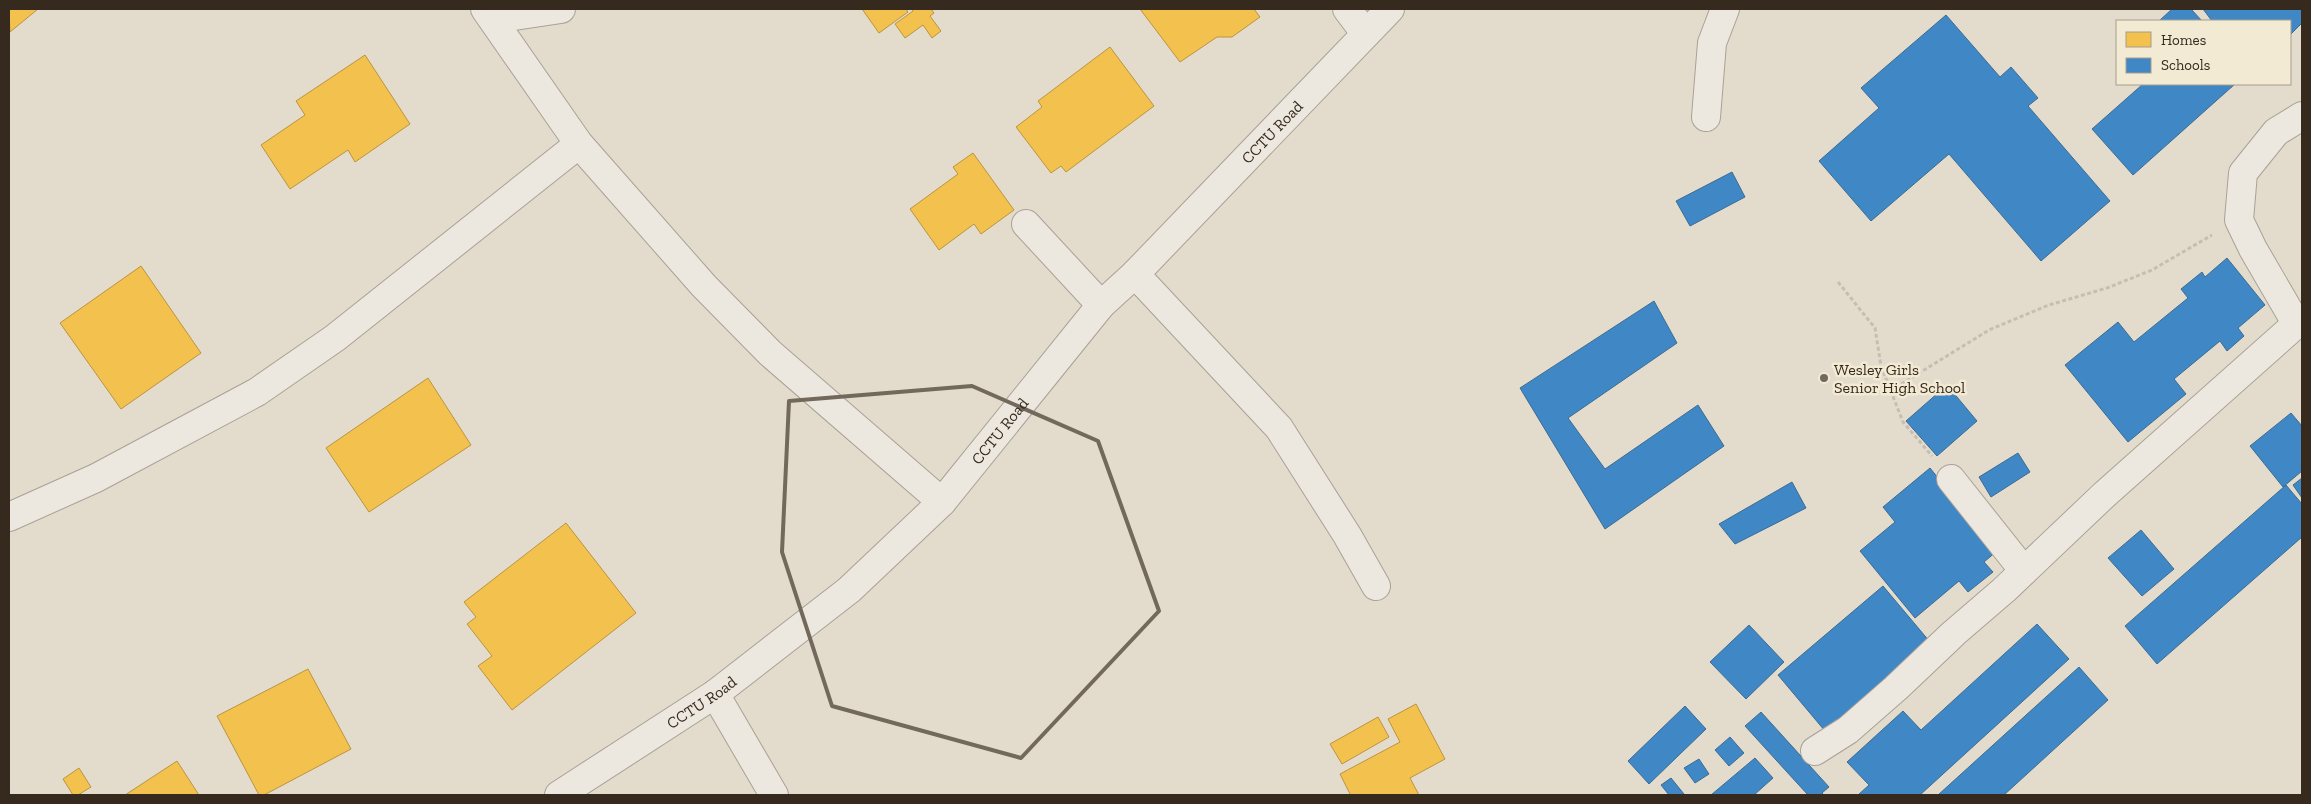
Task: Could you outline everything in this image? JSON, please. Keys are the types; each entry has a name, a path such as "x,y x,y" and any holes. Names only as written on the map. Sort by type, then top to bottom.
{"street":[{"path":"489,14 561,9"},
{"path":"1347,9 1365,34"},
{"name":"CCTU Road","path":"559,795 715,694 849,590 942,502 1101,304 1135,274 1390,9"},
{"path":"1706,116 1712,43 1724,9"},
{"path":"489,14 579,144 704,286 770,353 942,502"},
{"path":"1815,751 1854,724 2024,571 2104,494 2299,321 2252,248 2239,220 2243,173 2276,132 2302,116"},
{"path":"9,517 96,478 257,392 335,338 579,144"},
{"path":"1026,224 1101,304"},
{"path":"1135,274 1279,428 1347,535 1376,586"},
{"path":"1951,479 2024,571"},
{"path":"715,694 774,795"}],"path":[{"path":"1890,391 1989,330 2049,305 2107,288 2152,270 2239,220"},
{"path":"1838,282 1875,328 1881,366 1903,422 1951,479"}],"highlighted area":[{"path":"972,386 1098,441 1159,611 1021,758 832,706 782,552 789,401"}],"building: Homes":[{"path":"9,9 38,9 10,32"},
{"path":"862,9 906,9 908,12 879,33"},
{"path":"912,9 931,9 934,13 930,16 941,31 932,38 923,25 905,38 895,24 913,11"},
{"path":"1140,9 1254,9 1260,17 1232,37 1217,37 1180,62"},
{"path":"1110,47 1154,106 1066,172 1061,166 1051,173 1016,127 1042,107 1038,101"},
{"path":"365,55 410,124 355,162 348,150 290,189 261,145 305,115 296,101"},
{"path":"973,153 1014,210 981,234 974,224 939,250 910,209 958,174 953,167"},
{"path":"141,266 201,353 121,409 60,323"},
{"path":"428,378 471,445 369,512 326,448"},
{"path":"566,523 636,613 512,710 478,666 492,656 467,624 476,617 464,602"},
{"path":"308,669 351,749 264,795 259,795 217,716"},
{"path":"1416,704 1445,759 1410,778 1419,795 1349,795 1340,774 1400,742 1388,719"},
{"path":"1378,717 1389,737 1342,764 1330,744"},
{"path":"177,761 199,795 125,795"},
{"path":"79,768 91,787 78,795 73,795 63,779"}],"building: Schools":[{"path":"2172,9 2191,9 2201,20 2160,20"},
{"path":"2203,9 2302,9 2302,23 2291,34 2291,20 2211,20"},
{"path":"1946,15 2000,77 2011,67 2038,98 2028,106 2110,201 2041,261 1949,154 1871,221 1819,161 1879,108 1861,88"},
{"path":"2142,85 2234,85 2133,175 2092,129"},
{"path":"1732,172 1745,197 1690,226 1676,201"},
{"path":"2227,258 2265,305 2238,328 2244,336 2227,351 2220,341 2174,379 2186,394 2128,442 2065,365 2118,322 2134,342 2188,298 2181,289 2202,272 2205,277"},
{"path":"1654,301 1677,343 1568,418 1605,469 1698,405 1724,446 1605,529 1520,388"},
{"path":"1947,385 1977,421 1937,456 1906,421"},
{"path":"2291,413 2302,426 2302,471 2283,487 2250,446"},
{"path":"2018,453 2030,472 1991,497 1979,477"},
{"path":"1930,468 1997,551 1984,562 1993,572 1968,592 1959,581 1915,618 1860,551 1895,522 1883,507"},
{"path":"2302,478 2302,498 2293,485"},
{"path":"1792,482 1806,508 1735,544 1719,524"},
{"path":"2286,485 2302,504 2302,537 2157,664 2125,626"},
{"path":"2141,530 2174,569 2142,596 2108,558"},
{"path":"1883,586 1930,642 1825,731 1778,675"},
{"path":"2037,624 2069,659 1920,795 1858,795 1869,785 1847,762 1903,711 1921,730"},
{"path":"1749,625 1784,662 1746,699 1710,662"},
{"path":"2079,667 2108,700 2004,795 1938,795"},
{"path":"1685,706 1706,729 1649,784 1628,761"},
{"path":"1761,712 1829,787 1822,793 1824,795 1808,795 1745,726"},
{"path":"1730,737 1744,753 1729,766 1715,750"},
{"path":"1755,758 1773,778 1754,795 1711,795"},
{"path":"1699,759 1709,774 1695,783 1684,768"},
{"path":"1671,778 1684,794 1669,795 1661,785"}],"place":[{"name":"Wesley Girls Senior High School","path":"1824,378"}]}
